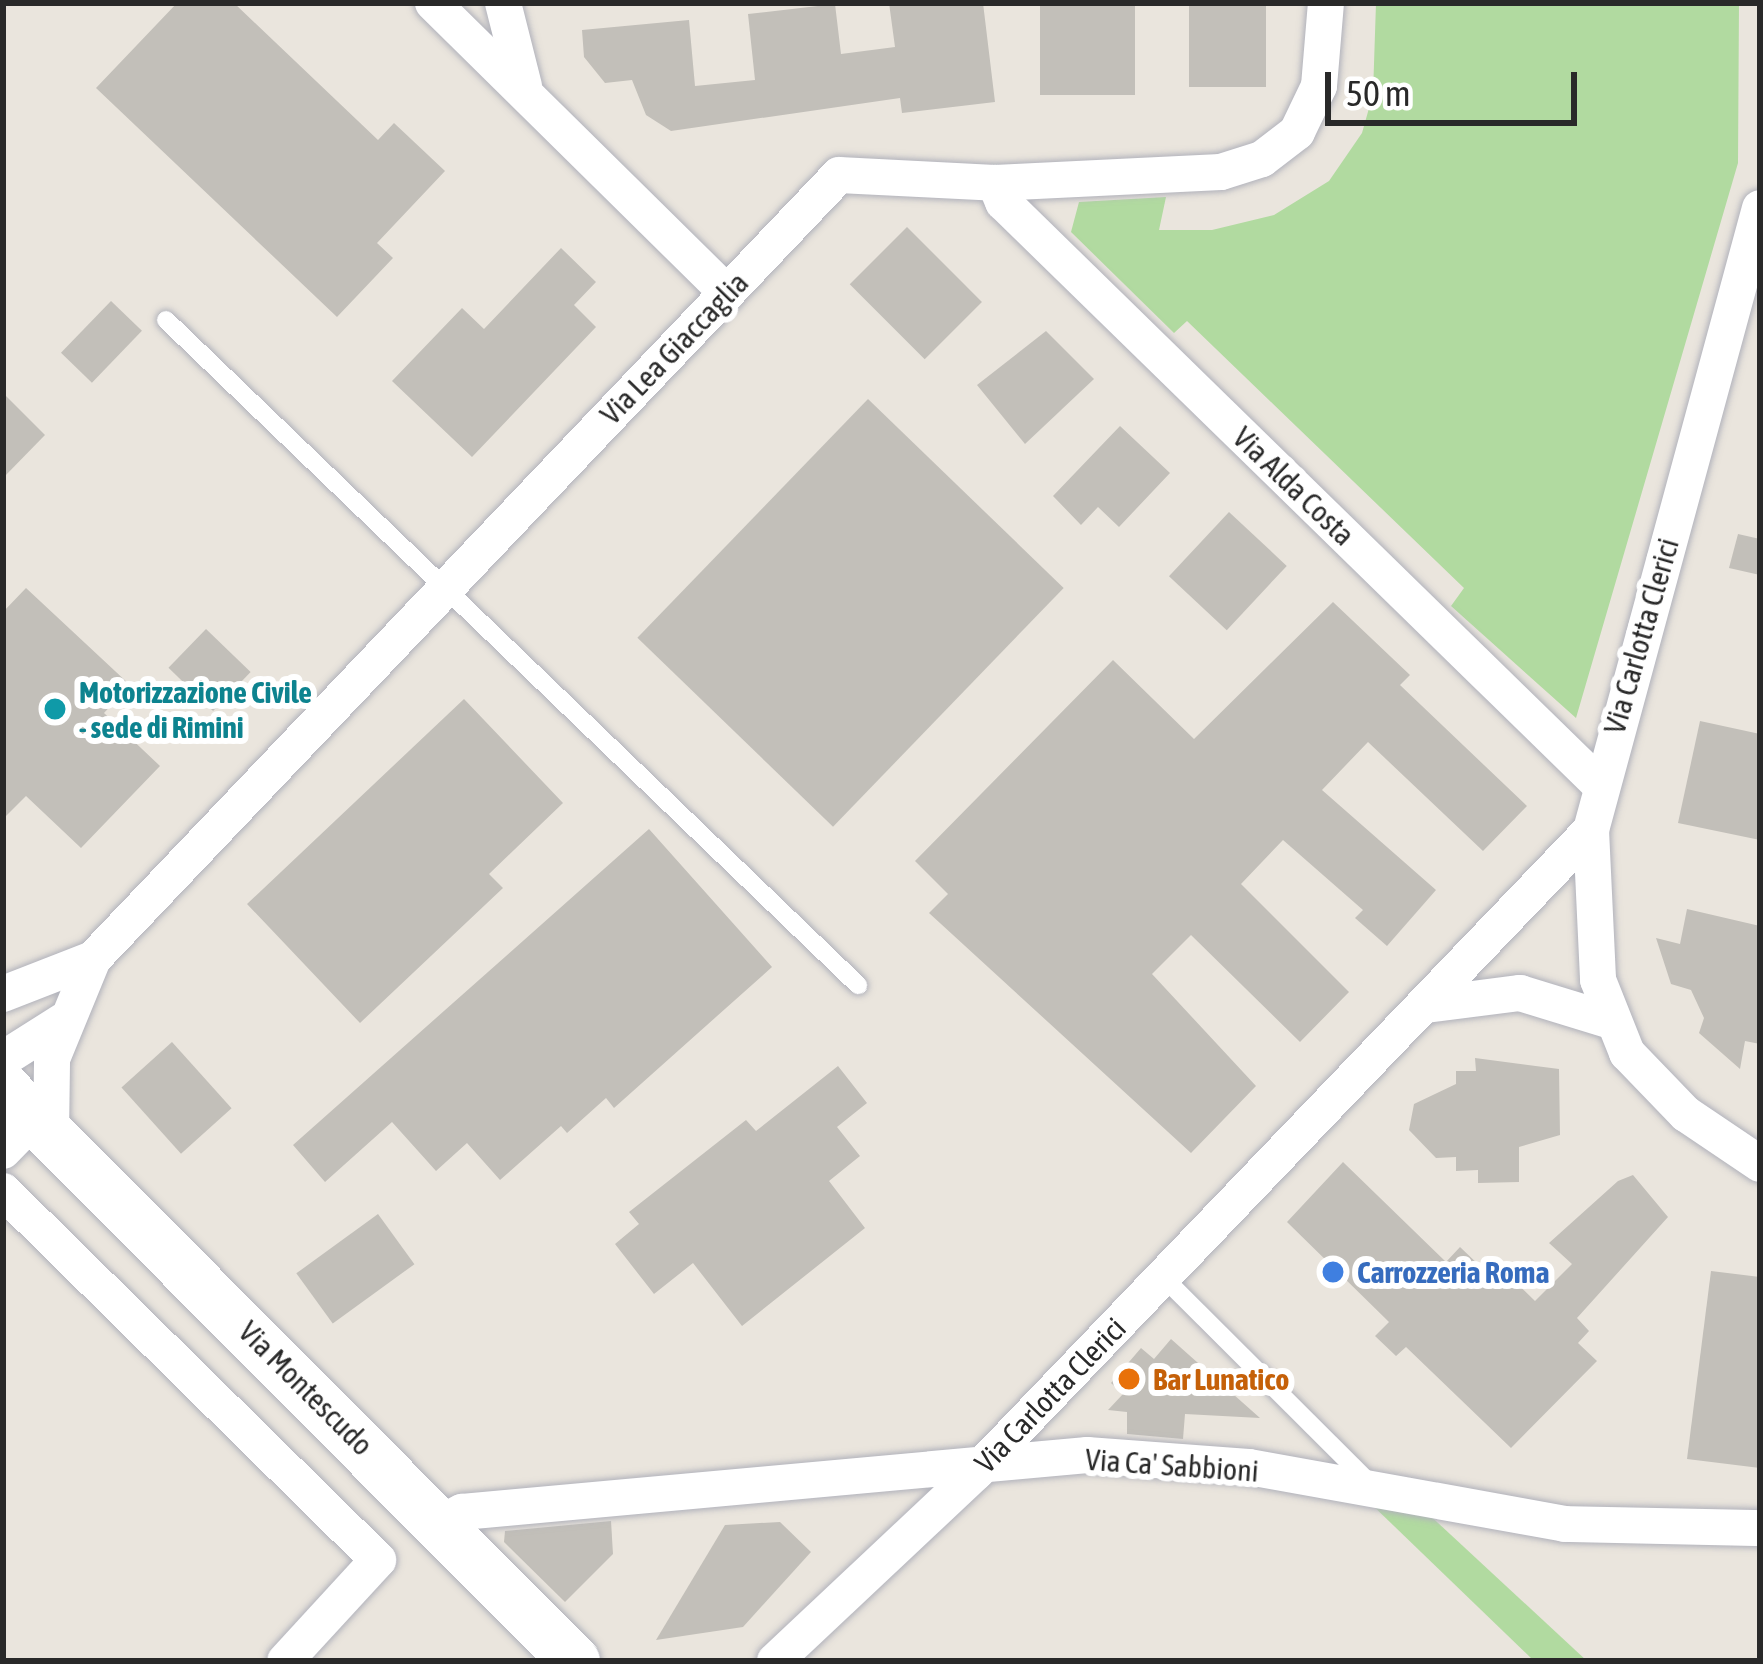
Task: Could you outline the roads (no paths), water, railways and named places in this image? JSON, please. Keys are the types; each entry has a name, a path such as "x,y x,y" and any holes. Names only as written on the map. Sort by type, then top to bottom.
{"street":[{"path":"433,3 727,293"},
{"path":"503,3 526,92"},
{"name":"Via Lea Giaccaglia","path":"23,1123 93,959 839,176 995,183 1221,172 1262,159 1298,132 1319,86 1326,3"},
{"name":"Via Alda Costa","path":"995,183 1003,202 1599,784"},
{"name":"Via Carlotta Clerici","path":"775,1661 823,1623 976,1472 1591,830 1599,784 1760,208"},
{"path":"1591,830 1598,980 1627,1054 1686,1114 1760,1164"},
{"name":"Via Lea Giaccaglia","path":"3,1019 19,988 93,959"},
{"path":"1422,1006 1520,993 1615,1022"},
{"path":"3,1060 63,1021"},
{"name":"Via Montescudo","path":"23,1123 441,1523 574,1661"},
{"path":"3,1191 379,1560 285,1661"},
{"name":"Via Ca' Sabbioni","path":"441,1523 462,1512 976,1472 1087,1455 1250,1467 1565,1524 1760,1528"},
{"name":"Via Carlotta Clerici","path":"801,1661 823,1623"}],"lane":[{"path":"166,320 858,985"},
{"path":"1163,1277 1376,1490"}],"place":[{"name":"Motorizzazione Civile - sede di Rimini","path":"55,709"},
{"name":"Carrozzeria Roma","path":"1333,1272"},
{"name":"Bar Lunatico","path":"1129,1379"}]}
